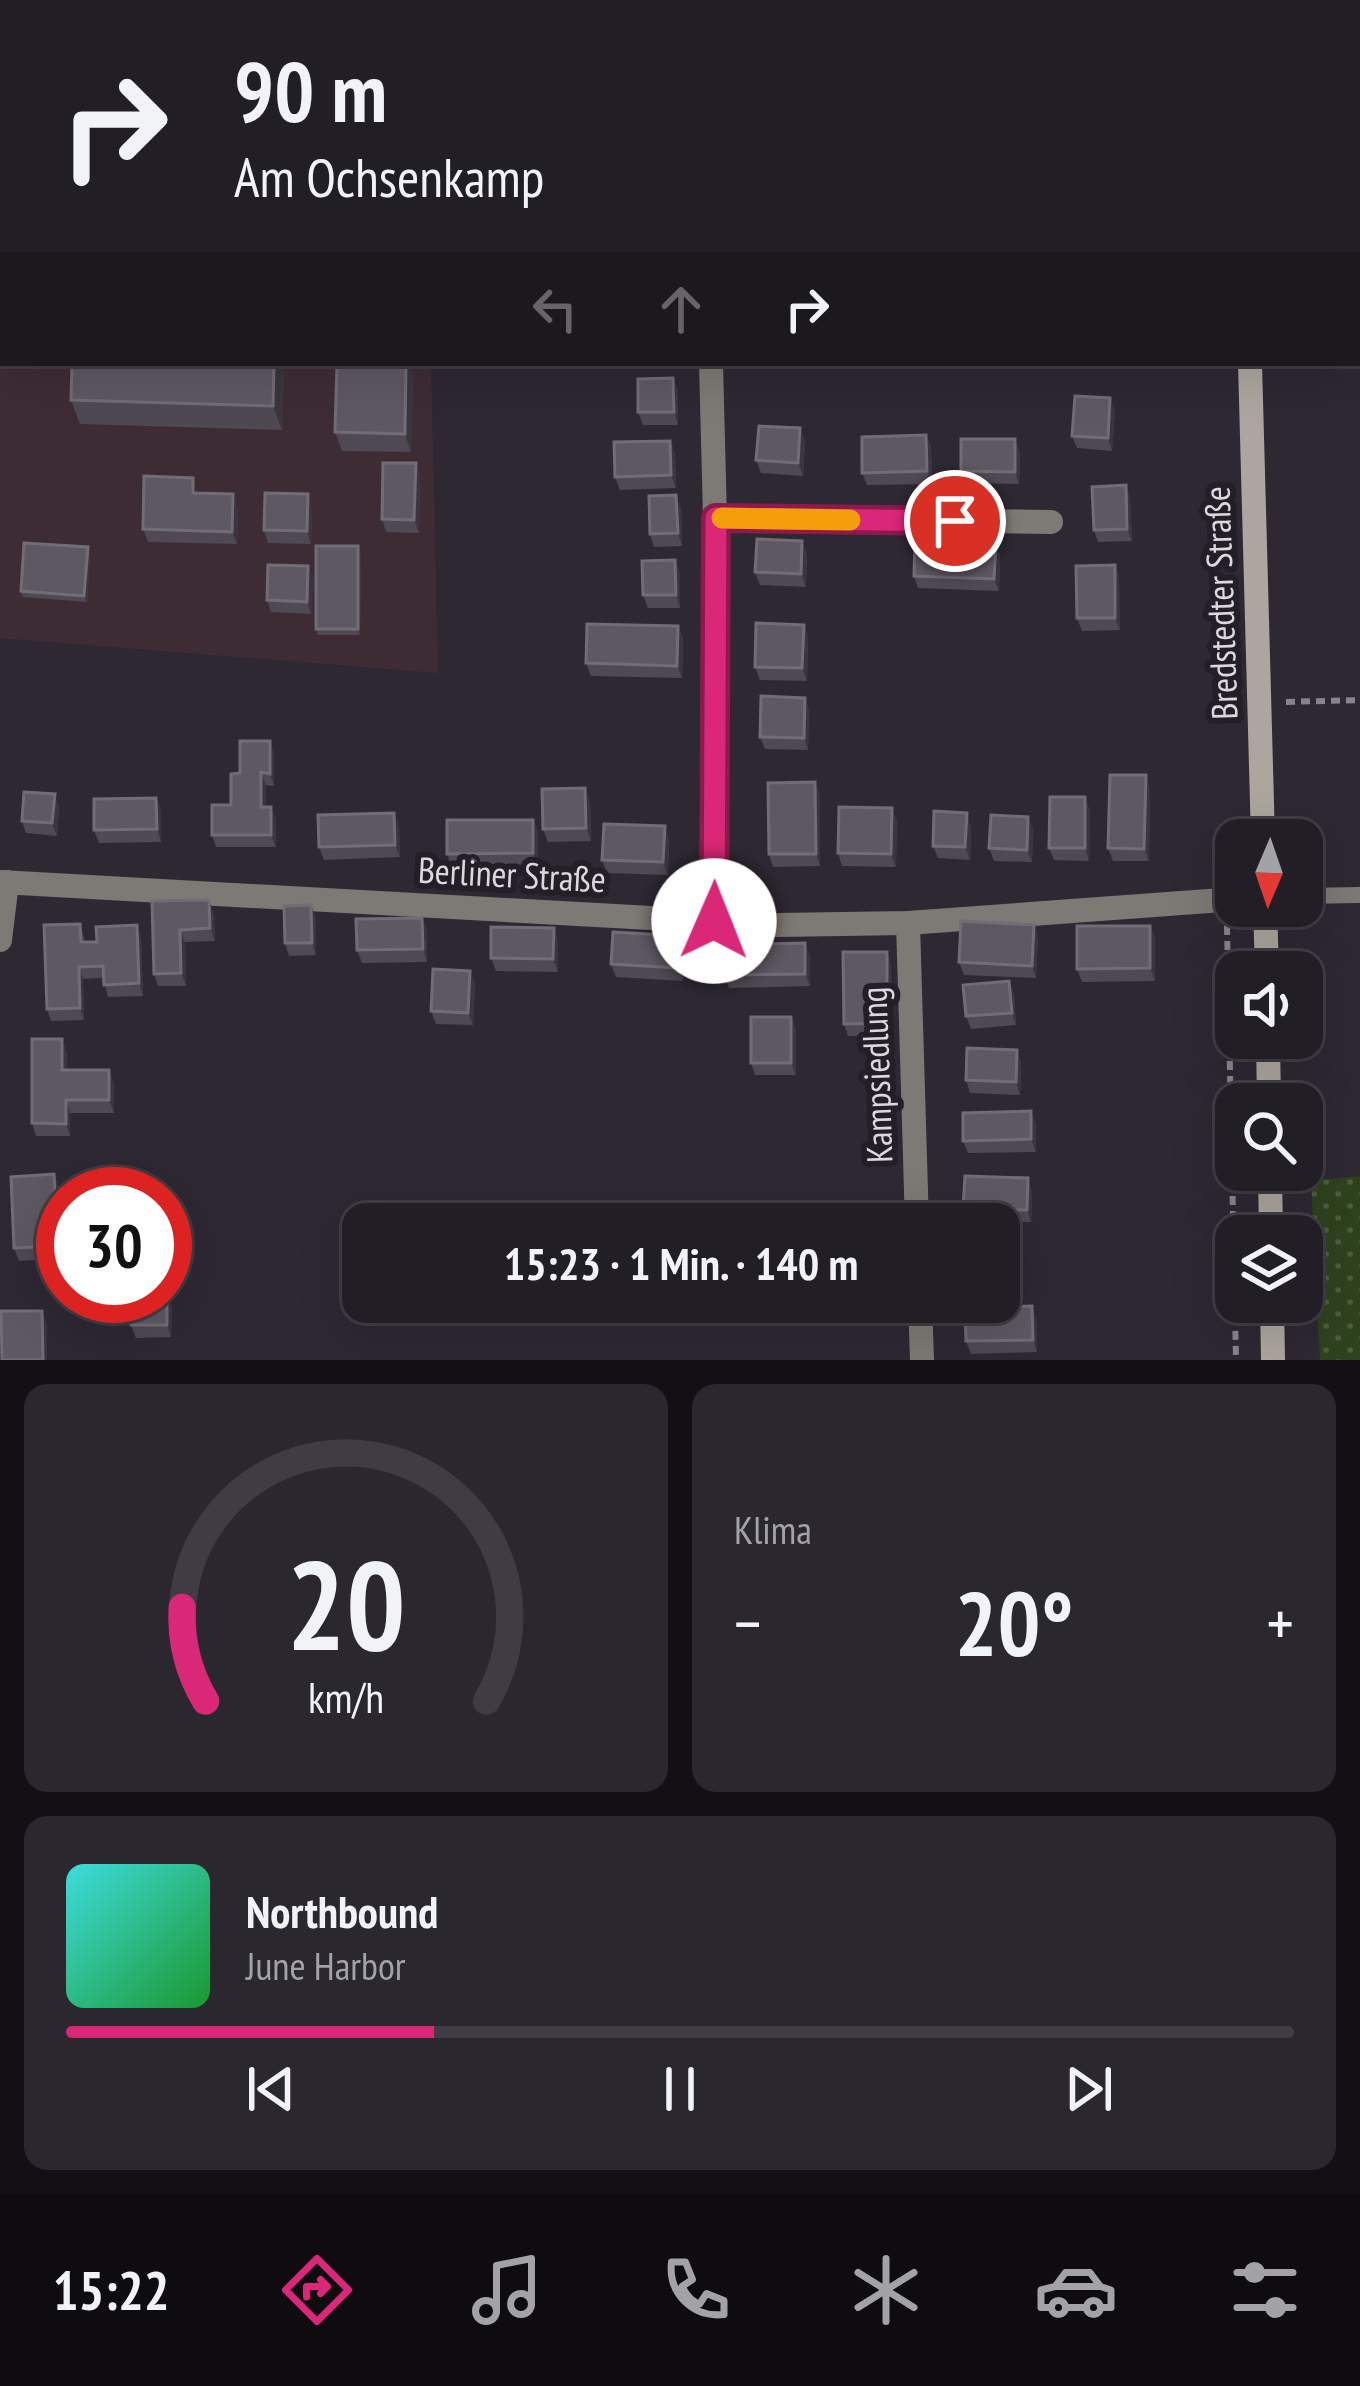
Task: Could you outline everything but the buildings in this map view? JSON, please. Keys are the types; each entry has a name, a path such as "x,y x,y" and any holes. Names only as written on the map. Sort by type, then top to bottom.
{"main road":[{"name":"Bredstedter Straße","path":"1250,366 1262,819"},
{"path":"1272,1323 1273,1360"}],"street":[{"path":"711,366 716,518 714,921"},
{"path":"716,518 1051,521"},
{"path":"0,940 3,882"},
{"name":"Berliner Straße","path":"3,882 777,925 908,923 1215,901"},
{"name":"Kampsiedlung","path":"908,923 916,1203"},
{"path":"921,1323 922,1360"}],"lane":[{"path":"1323,896 1360,896"}],"path":[{"path":"1258,703 1360,700"},
{"path":"1231,927 1236,1360"}],"shaded area":[{"path":"0,366 431,366 438,673 0,638"}],"green space":[{"path":"1360,1176 1360,1360 1320,1360 1323,1215 1313,1215 1312,1191 1323,1191 1323,1180"}],"slow traffic":[{"path":"722,518 850,520"}],"route":[{"path":"714,921 716,518 955,521"}]}
